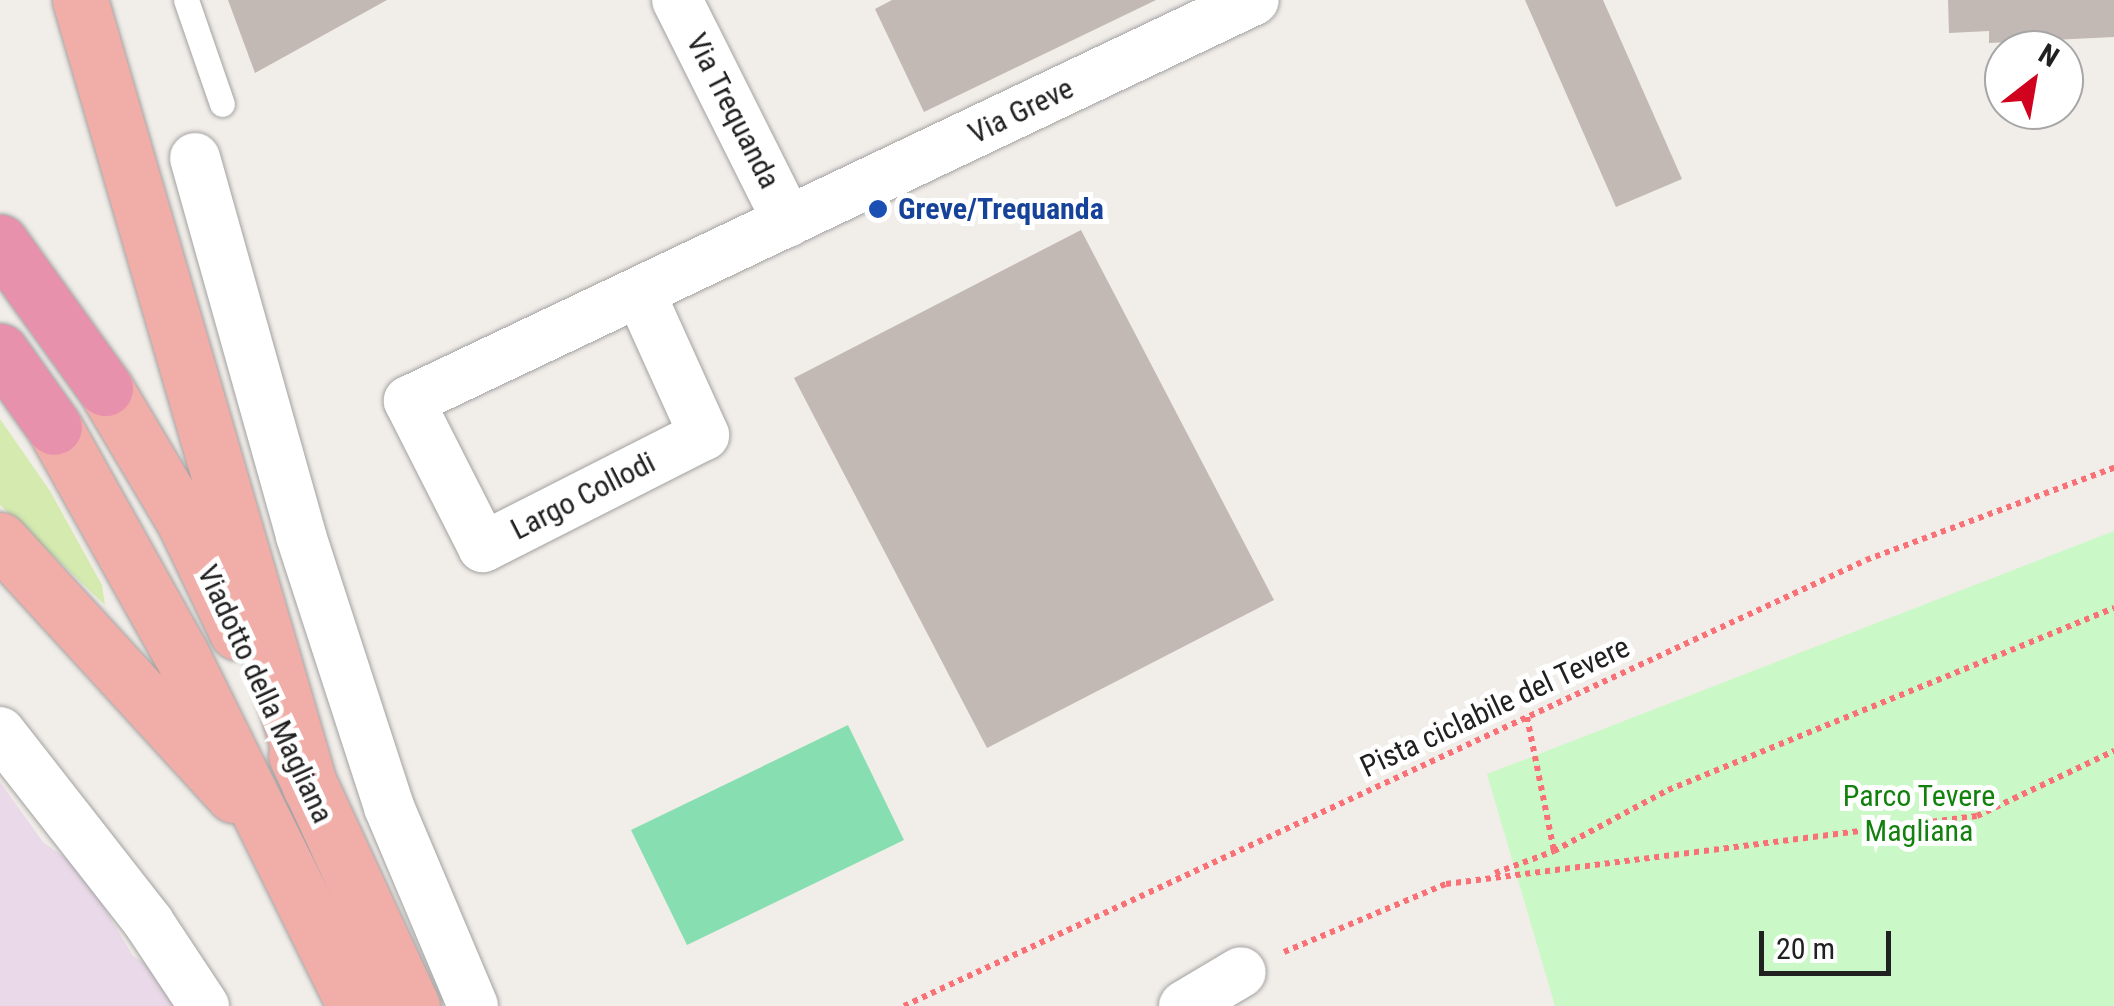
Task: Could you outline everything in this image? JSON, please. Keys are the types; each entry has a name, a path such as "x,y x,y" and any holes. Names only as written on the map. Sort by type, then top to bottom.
{"highway":[{"path":"80,0 310,786"},
{"name":"Viadotto della Magliana","path":"0,242 106,388 184,524 412,1006"},
{"name":"Viadotto della Magliana","path":"0,351 54,427 181,654 355,1006"},
{"path":"0,540 268,831"}],"street":[{"name":"Via Trequanda","path":"678,0 788,222"},
{"name":"Via Greve","path":"788,222 1254,0"},
{"path":"195,158 302,536 384,789 474,1006"},
{"name":"Largo Collodi","path":"640,293 704,435 483,546 409,401 788,222"},
{"path":"0,732 149,923 204,1006"},
{"path":"1184,1006 1241,972"}],"lane":[{"path":"186,0 222,104"}],"path":[{"name":"Pista ciclabile del Tevere","path":"904,1006 1866,560 2114,468"},
{"path":"1241,972 1398,899 1484,877 1554,851 1668,790 2114,608"},
{"path":"1526,717 1554,851"},
{"path":"1484,877 1774,847 1977,816 2114,751"}],"shaded area":[{"path":"0,782 43,842 81,869 133,956 155,969 178,1006 0,1006"}],"green space":[{"path":"0,419 50,491 102,585 105,605 0,505"},
{"name":"Parco Tevere Magliana","path":"2114,531 2114,1006 1555,1006 1487,774"},
{"path":"848,725 904,840 687,945 631,830"}],"building":[{"path":"228,0 387,0 255,73"},
{"path":"892,0 1156,0 924,112 875,9"},
{"path":"1525,0 1603,0 1682,179 1616,207"},
{"path":"1948,0 2114,0 2114,37 2084,38 2084,30 1949,33"},
{"path":"1081,230 1274,600 987,748 794,378"}],"place":[{"name":"Greve/Trequanda","path":"878,209"}]}
